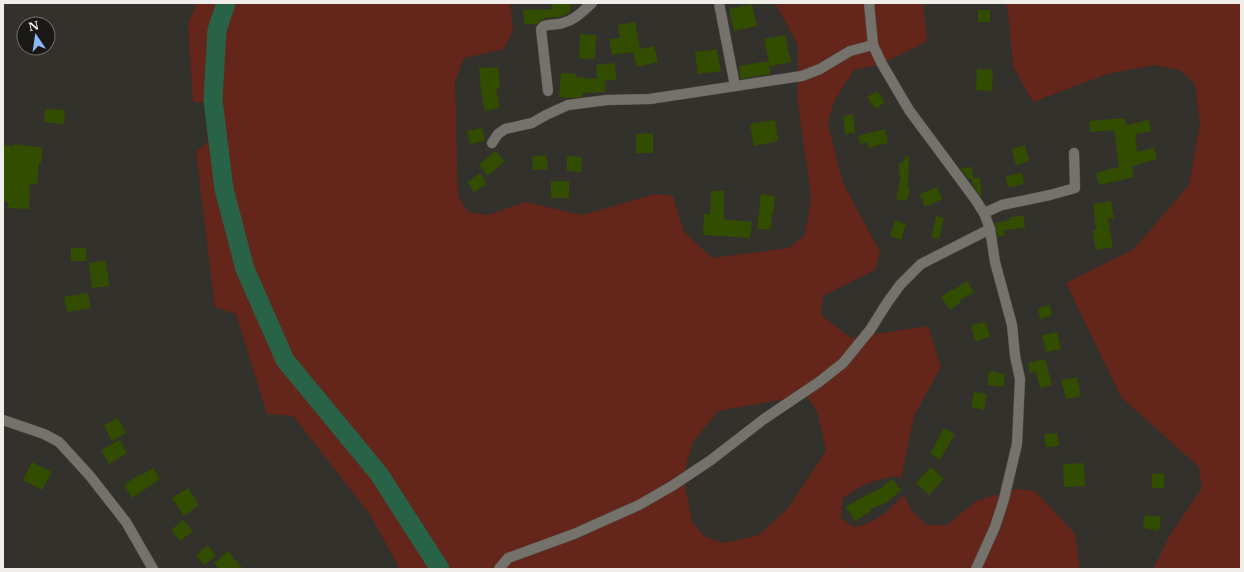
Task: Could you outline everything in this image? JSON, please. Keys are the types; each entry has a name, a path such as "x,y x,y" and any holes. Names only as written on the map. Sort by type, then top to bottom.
{"street":[{"path":"548,90 541,29 544,26 572,20 580,15 592,3"},
{"path":"719,3 736,86"},
{"path":"869,3 873,45 882,64 909,110 971,192 984,214 990,229 995,262 1012,325 1015,356 1020,378 1017,444 1004,499 995,527 976,569"},
{"path":"492,144 498,134 505,129 532,123 568,105 607,100 650,99 802,76 820,69 850,51 873,45"},
{"path":"984,214 1002,205 1075,188 1074,153"},
{"path":"499,569 508,558 574,534 640,505 712,460 764,419 819,382 843,363 870,330 900,285 921,264 990,229"},
{"path":"3,420 44,434 59,442 90,476 126,522 153,569"}],"shaded area":[{"path":"197,3 510,3 513,30 504,49 464,58 455,81 458,196 468,212 488,215 525,202 582,215 655,194 673,196 684,232 712,258 789,248 805,235 811,197 798,103 798,45 775,3 923,3 927,41 882,64 854,70 833,103 828,125 843,183 880,252 875,270 823,296 821,315 851,338 928,326 941,367 914,416 901,479 897,476 881,479 868,483 855,490 842,499 841,518 854,527 867,524 885,513 904,495 912,511 926,525 947,525 976,501 1016,489 1035,491 1075,534 1080,569 859,569 850,567 844,569 400,569 369,513 293,416 267,414 236,314 215,307 196,152 208,142 204,102 193,102 188,24","holes":["806,395 817,411 826,451 788,508 759,535 724,543 705,537 692,522 684,481 687,462 693,442 718,411"]},
{"path":"1005,3 1241,3 1241,569 1153,569 1169,537 1202,488 1199,467 1121,397 1066,283 1134,249 1189,185 1200,124 1195,84 1180,70 1154,65 1107,74 1033,102 1013,66 1008,9"}],"building":[{"path":"552,3 570,3 570,13 559,17 544,18 537,24 524,24 523,10 552,9"},
{"path":"752,4 757,26 734,31 729,9"},
{"path":"978,10 990,10 990,22 978,22"},
{"path":"635,22 640,49 654,46 658,62 637,67 633,52 612,55 609,39 620,38 618,25"},
{"path":"580,34 596,35 595,59 579,58"},
{"path":"785,35 791,62 770,66 764,39"},
{"path":"717,49 721,71 698,74 695,52"},
{"path":"769,61 770,74 741,79 739,66"},
{"path":"615,63 616,80 605,81 605,92 583,93 582,97 573,98 559,97 561,73 577,74 576,77 597,79 596,65"},
{"path":"498,67 500,88 496,89 500,108 485,111 479,68"},
{"path":"977,69 993,70 992,91 976,90"},
{"path":"877,91 885,102 876,109 867,97"},
{"path":"45,109 65,110 64,124 44,122"},
{"path":"853,114 855,133 845,134 843,116"},
{"path":"1125,118 1126,125 1149,120 1151,131 1135,134 1137,152 1154,148 1157,159 1132,166 1134,177 1099,185 1096,173 1119,167 1114,130 1090,132 1089,121"},
{"path":"775,120 778,141 754,146 750,124"},
{"path":"482,128 485,141 470,144 467,131"},
{"path":"885,129 888,143 868,148 867,142 860,144 858,136"},
{"path":"653,133 653,153 636,153 636,134"},
{"path":"14,144 43,148 41,163 39,163 37,184 30,184 29,209 8,208 8,202 3,202 3,145 14,146"},
{"path":"1025,145 1029,161 1016,165 1012,149"},
{"path":"495,151 505,161 488,176 479,165"},
{"path":"546,155 548,169 533,170 532,157"},
{"path":"567,156 582,157 581,172 567,171"},
{"path":"905,156 909,157 908,188 910,189 907,201 896,199 901,175 899,175 899,163 903,163"},
{"path":"972,167 973,178 980,178 982,198 972,184 972,179 969,179 960,168"},
{"path":"480,173 487,184 474,192 467,182"},
{"path":"1022,173 1024,184 1008,187 1006,176"},
{"path":"551,181 569,181 569,198 551,198"},
{"path":"937,187 942,199 925,207 920,194"},
{"path":"711,191 724,191 724,219 752,222 750,238 703,235 704,214 710,214"},
{"path":"761,194 775,196 771,229 757,229"},
{"path":"1111,201 1114,218 1108,219 1113,247 1096,250 1092,231 1096,230 1093,204"},
{"path":"936,216 944,218 939,239 931,237"},
{"path":"1024,216 1025,228 1004,230 1005,235 998,237 995,223 1010,220 1010,217"},
{"path":"895,220 906,224 901,240 890,236"},
{"path":"71,248 86,248 86,261 71,261"},
{"path":"106,261 109,286 92,288 89,263"},
{"path":"967,281 974,292 960,300 961,302 950,310 941,297"},
{"path":"88,293 91,308 67,312 64,297"},
{"path":"1050,305 1052,316 1040,319 1038,308"},
{"path":"986,322 990,337 975,341 971,325"},
{"path":"1057,332 1061,349 1046,352 1042,335"},
{"path":"1045,359 1052,385 1040,388 1036,371 1030,373 1028,363"},
{"path":"989,371 1005,374 1003,387 987,385"},
{"path":"1077,377 1081,396 1066,399 1061,380"},
{"path":"974,392 987,394 984,410 971,407"},
{"path":"118,418 126,433 112,441 104,425"},
{"path":"944,428 955,434 940,460 930,454"},
{"path":"1057,433 1059,446 1046,447 1044,434"},
{"path":"120,440 127,453 109,464 101,450"},
{"path":"32,462 52,472 42,490 23,480"},
{"path":"1084,463 1085,486 1064,487 1063,464"},
{"path":"931,467 944,479 929,495 916,483"},
{"path":"153,468 160,479 132,498 124,485 140,474 141,475"},
{"path":"1164,473 1164,488 1152,488 1152,474"},
{"path":"892,479 901,490 886,503 870,509 871,511 855,521 846,507 880,489"},
{"path":"188,488 199,505 184,516 172,498"},
{"path":"1145,515 1161,517 1159,531 1143,528"},
{"path":"183,520 193,531 180,541 171,530"},
{"path":"208,545 216,556 204,565 196,555"},
{"path":"228,551 243,569 219,569 214,563"}],"waterway":[{"path":"226,3 217,30 213,100 224,189 245,269 285,360 379,474 440,569"}]}
